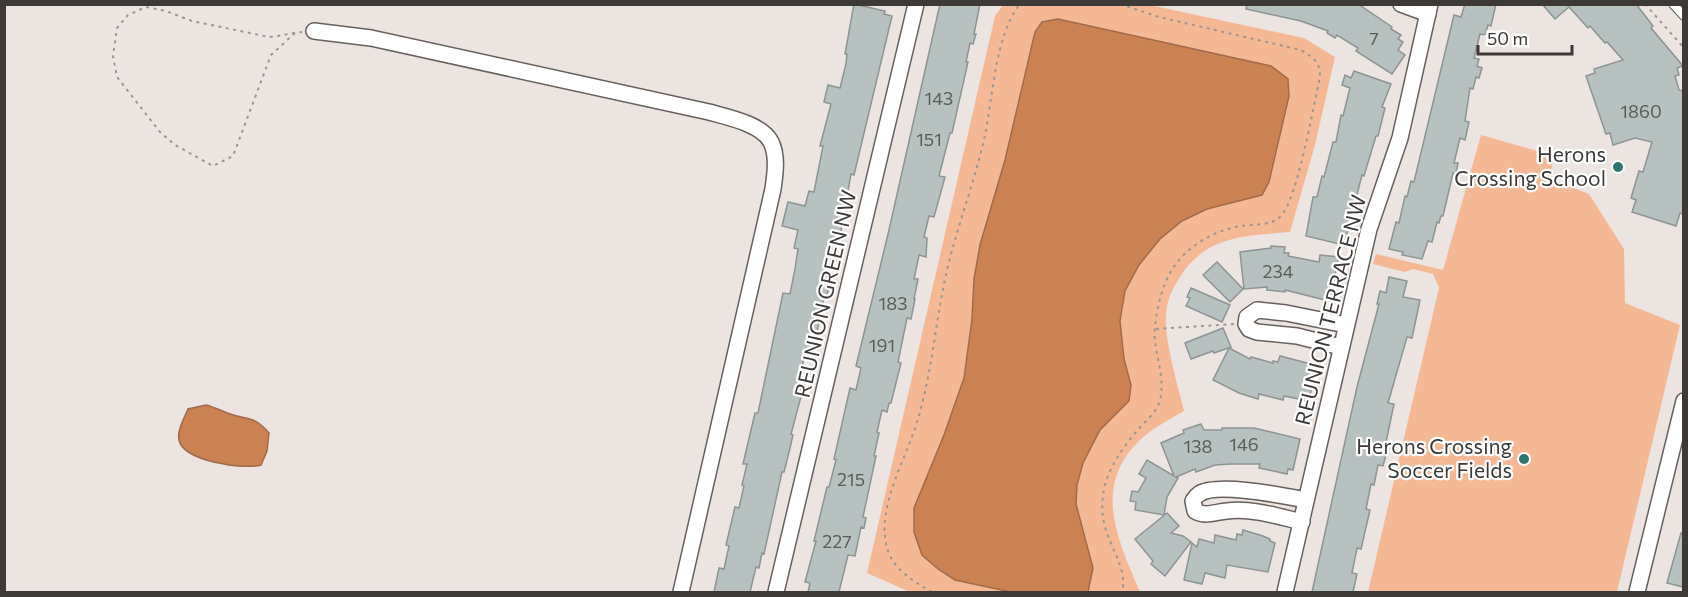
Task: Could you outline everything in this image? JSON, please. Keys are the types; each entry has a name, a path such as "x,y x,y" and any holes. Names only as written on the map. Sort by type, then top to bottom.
{"street":[{"name":"REUNION GREEN NW","path":"776,592 916,4"},
{"path":"1401,4 1412,10 1429,9"},
{"name":"REUNION TERRACE NW","path":"1285,592 1369,229 1400,138 1429,9"},
{"path":"315,31 371,38 709,112 742,121 759,130 771,142 776,165 773,189 681,592"},
{"path":"1341,347 1297,336 1257,332 1249,329 1246,324 1247,317 1257,310 1286,313 1346,326"},
{"path":"1637,592 1681,425 1683,401"},
{"path":"1302,522 1244,510 1202,515 1195,511 1192,501 1200,493 1210,490 1265,493 1306,500"}],"lane":[{"path":"1673,4 1683,16"}],"path":[{"path":"932,592 907,576 890,559 885,523 890,500 918,418 932,355 944,283 984,136 996,65 1011,16 1020,4"},
{"path":"1120,4 1159,17 1301,51 1314,58 1320,66 1320,77 1300,165 1289,200 1281,216 1271,222 1232,227 1197,244 1176,263 1162,290 1155,338 1162,387 1160,400 1152,415 1136,432 1116,460 1103,493 1104,525 1123,575 1122,592"},
{"path":"1645,4 1683,48"},
{"path":"146,7 166,11 192,21 268,37 295,33 271,56 233,156 213,166 175,145 160,132 117,77 113,56 117,28 128,15 146,7"},
{"path":"1156,329 1246,324"}],"shaded area":[{"path":"1003,5 1150,5 1304,38 1335,57 1315,145 1290,232 1243,237 1215,245 1190,263 1170,295 1166,315 1167,337 1184,411 1141,439 1126,457 1117,475 1113,494 1117,533 1140,592 910,592 867,573 995,16"},
{"path":"1058,19 1271,66 1288,79 1289,96 1269,182 1262,195 1207,209 1182,221 1160,239 1139,265 1125,291 1120,321 1124,359 1131,385 1129,401 1100,430 1083,463 1077,485 1076,504 1093,568 1088,592 1011,592 955,580 938,569 922,555 914,532 914,508 964,378 972,319 974,279 980,245 1005,160 1035,32 1042,22"},
{"name":"Herons Crossing Soccer Fields","path":"1481,135 1555,156 1549,178 1589,194 1624,249 1625,303 1680,325 1617,592 1368,592 1439,288 1433,274 1413,269 1405,272 1373,264 1376,254 1443,270"},
{"path":"206,405 255,421 264,427 269,433 267,451 261,465 241,466 215,462 191,453 183,447 179,440 179,433 188,409"}],"building":[{"path":"854,4 885,11 884,14 892,16 854,175 851,174 841,231 826,285 829,286 826,299 824,298 812,355 805,354 800,376 806,378 791,434 793,435 790,448 784,472 782,472 764,554 762,553 759,568 756,567 750,592 714,592 719,568 724,569 729,546 726,545 735,507 739,508 747,464 743,464 755,413 758,413 783,293 790,294 795,269 798,249 794,248 798,230 782,226 788,202 805,206 809,191 814,192 823,146 820,146 831,104 824,102 828,85 840,88 846,64 847,54 845,54"},
{"path":"940,4 980,4 974,34 976,34 973,44 970,43 952,133 950,133 939,176 945,177 934,217 929,216 924,237 927,238 926,257 919,255 914,279 918,279 915,299 911,319 907,318 898,362 901,363 891,403 889,403 887,412 882,410 877,432 879,433 874,456 876,456 863,517 866,518 864,528 861,527 855,556 848,555 839,592 808,592 810,583 805,582 816,541 814,541 836,460 834,459 850,388 856,390 861,368 856,366"},
{"path":"1247,4 1358,4 1401,35 1398,39 1403,42 1398,50 1405,55 1392,74 1356,51 1358,48 1337,35 1335,38 1327,33 1328,31 1301,21 1246,9"},
{"path":"1465,4 1496,4 1491,26 1488,25 1485,35 1480,34 1474,58 1479,59 1477,66 1482,68 1479,78 1476,77 1473,89 1470,88 1465,121 1469,122 1465,140 1460,138 1454,163 1458,163 1456,173 1453,173 1443,216 1439,223 1437,222 1432,242 1428,241 1422,259 1402,255 1403,252 1389,249 1396,222 1399,223 1405,196 1407,197 1411,181 1414,182 1454,15 1461,17"},
{"path":"1542,4 1636,4 1653,26 1651,28 1683,66 1677,68 1679,75 1675,76 1679,90 1683,91 1683,214 1680,213 1676,226 1632,212 1636,200 1631,198 1639,171 1643,172 1652,142 1635,138 1613,145 1610,133 1606,134 1586,76 1595,73 1594,69 1623,60 1569,7 1555,19"},
{"path":"1354,71 1391,84 1382,107 1385,108 1378,136 1376,136 1364,176 1362,175 1344,245 1306,236 1313,197 1317,197 1333,142 1336,142 1341,115 1343,116 1350,88 1342,85 1345,75 1351,78"},
{"path":"1271,246 1285,247 1284,253 1289,253 1288,256 1319,262 1320,255 1339,257 1331,294 1326,293 1325,300 1285,290 1285,292 1267,290 1267,287 1244,289 1240,252 1271,248"},
{"path":"1217,262 1243,289 1230,302 1203,275"},
{"path":"1389,277 1407,281 1403,297 1420,300 1412,338 1407,337 1388,403 1394,404 1385,447 1388,447 1383,466 1378,465 1374,485 1371,484 1366,509 1370,510 1361,549 1357,548 1352,573 1357,574 1353,592 1312,592 1357,387 1379,304 1377,304 1380,291 1386,293"},
{"path":"1191,288 1230,305 1222,322 1186,306"},
{"path":"1223,328 1231,347 1191,359 1185,343"},
{"path":"1229,348 1250,359 1251,357 1273,363 1273,361 1278,362 1280,356 1311,364 1310,369 1315,370 1309,401 1284,396 1283,400 1259,394 1258,399 1239,393 1213,380"},
{"path":"1201,424 1204,430 1254,428 1300,439 1293,470 1288,469 1287,474 1259,468 1260,464 1215,465 1196,472 1195,469 1176,477 1178,478 1167,497 1164,515 1135,510 1136,502 1130,501 1132,491 1138,492 1146,478 1139,474 1147,460 1174,476 1161,443 1184,433 1183,430"},
{"path":"1167,513 1179,526 1171,533 1183,536 1191,542 1165,576 1151,564 1153,561 1135,539"},
{"path":"1243,530 1263,536 1275,543 1268,572 1227,565 1225,578 1205,573 1202,584 1184,580 1192,543 1197,547 1199,539 1214,543 1215,535 1236,540 1237,534 1242,535"},
{"path":"1681,533 1683,533 1683,587 1667,583"}],"place":[{"name":"Herons Crossing School","path":"1618,167"},
{"name":"Herons Crossing Soccer Fields","path":"1524,459"}]}
